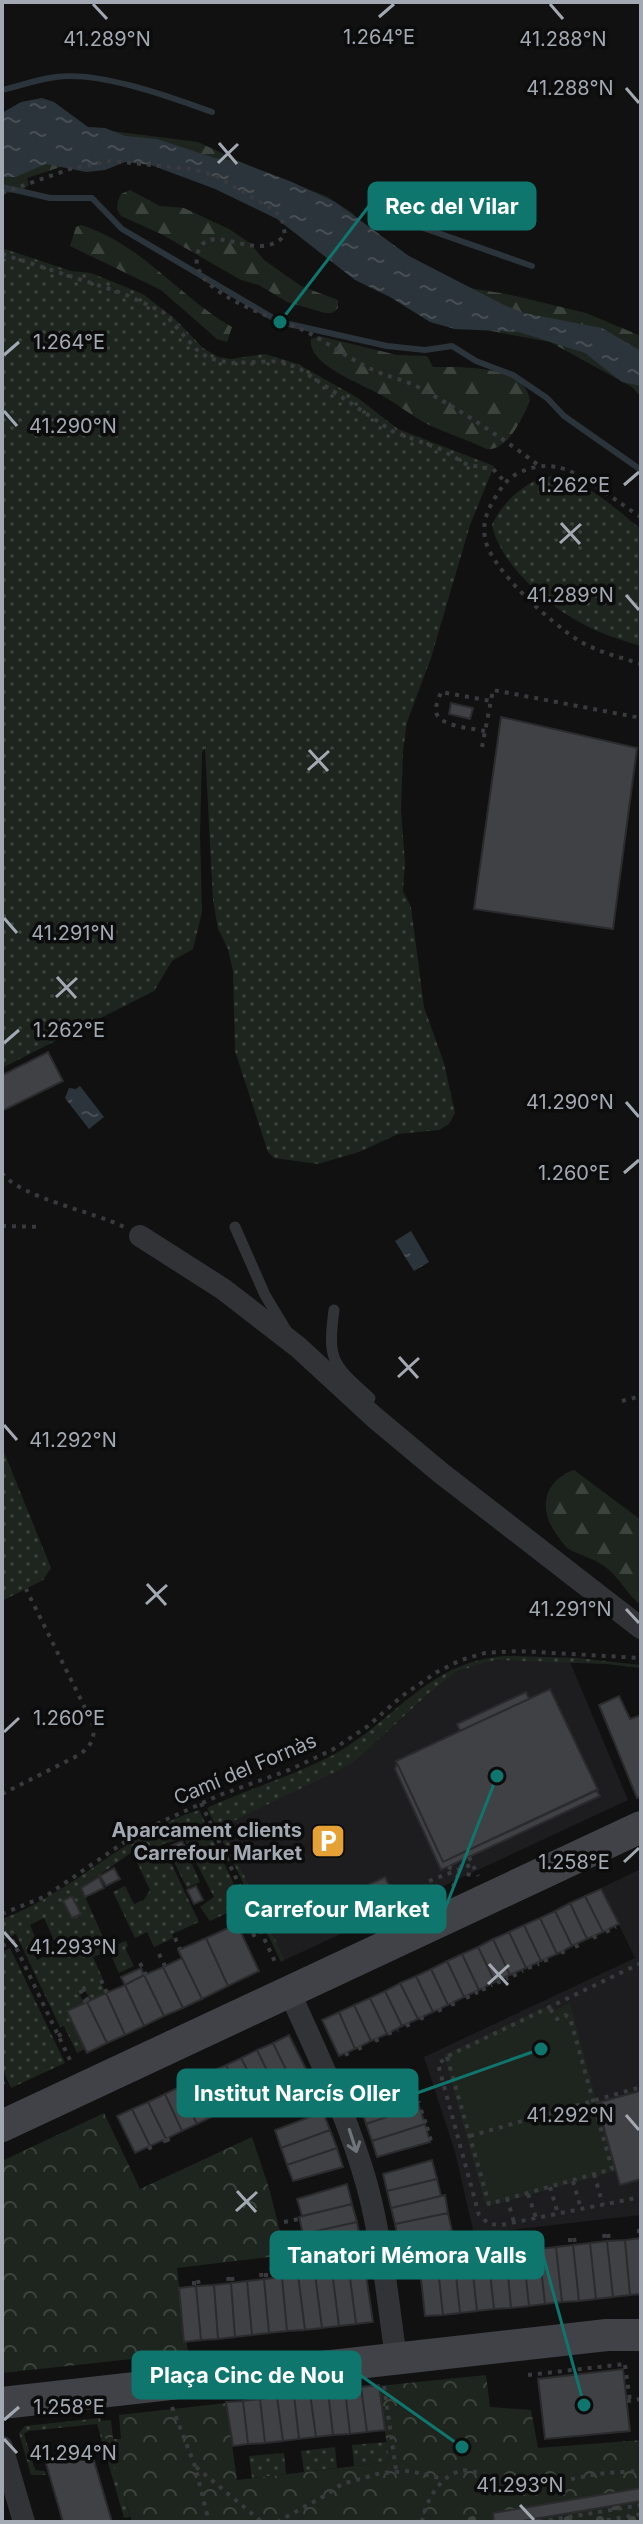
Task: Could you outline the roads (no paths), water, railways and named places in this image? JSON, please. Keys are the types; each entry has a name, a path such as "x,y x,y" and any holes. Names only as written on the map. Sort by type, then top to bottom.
{"street":[{"path":"140,1236 223,1289 298,1347 441,1473 641,1628"},
{"path":"2,2126 131,2067 283,1978 641,1827"},
{"path":"283,1978 324,2065 367,2185 380,2244 390,2372"},
{"path":"2,2403 390,2372 607,2335 641,2335"},
{"path":"2,2447 24,2522"}],"lane":[{"path":"235,1227 265,1295 298,1347"},
{"path":"334,1310 330,1338 334,1362 382,1410 395,1434"}],"water":[{"path":"42,98 54,102 88,127 105,128 125,136 157,139 215,158 240,162 292,182 335,202 409,256 504,305 524,313 602,328 641,351 641,386 622,382 585,353 519,332 455,329 430,322 355,280 277,219 215,189 151,165 125,162 105,170 86,172 46,164 15,177 2,177 2,113 21,102"},
{"path":"80,1086 104,1117 89,1129 65,1098 69,1088"},
{"path":"411,1231 429,1262 414,1271 395,1241"}],"waterway":[{"path":"2,90 56,77 74,76 114,81 212,112"},
{"path":"2,187 50,198 92,198 122,229 280,322 387,346 425,350 452,346 476,361 513,375 547,398 564,416 641,470"},
{"path":"392,217 532,266"}],"place":[{"name":"Rec del Vilar","path":"280,322"},
{"name":"Carrefour Market","path":"497,1776"},
{"name":"Aparcament clients Carrefour Market","path":"328,1841"},
{"name":"Institut Narcís Oller","path":"541,2049"},
{"name":"Tanatori Mémora Valls","path":"584,2405"},
{"name":"Plaça Cinc de Nou","path":"462,2447"}]}
